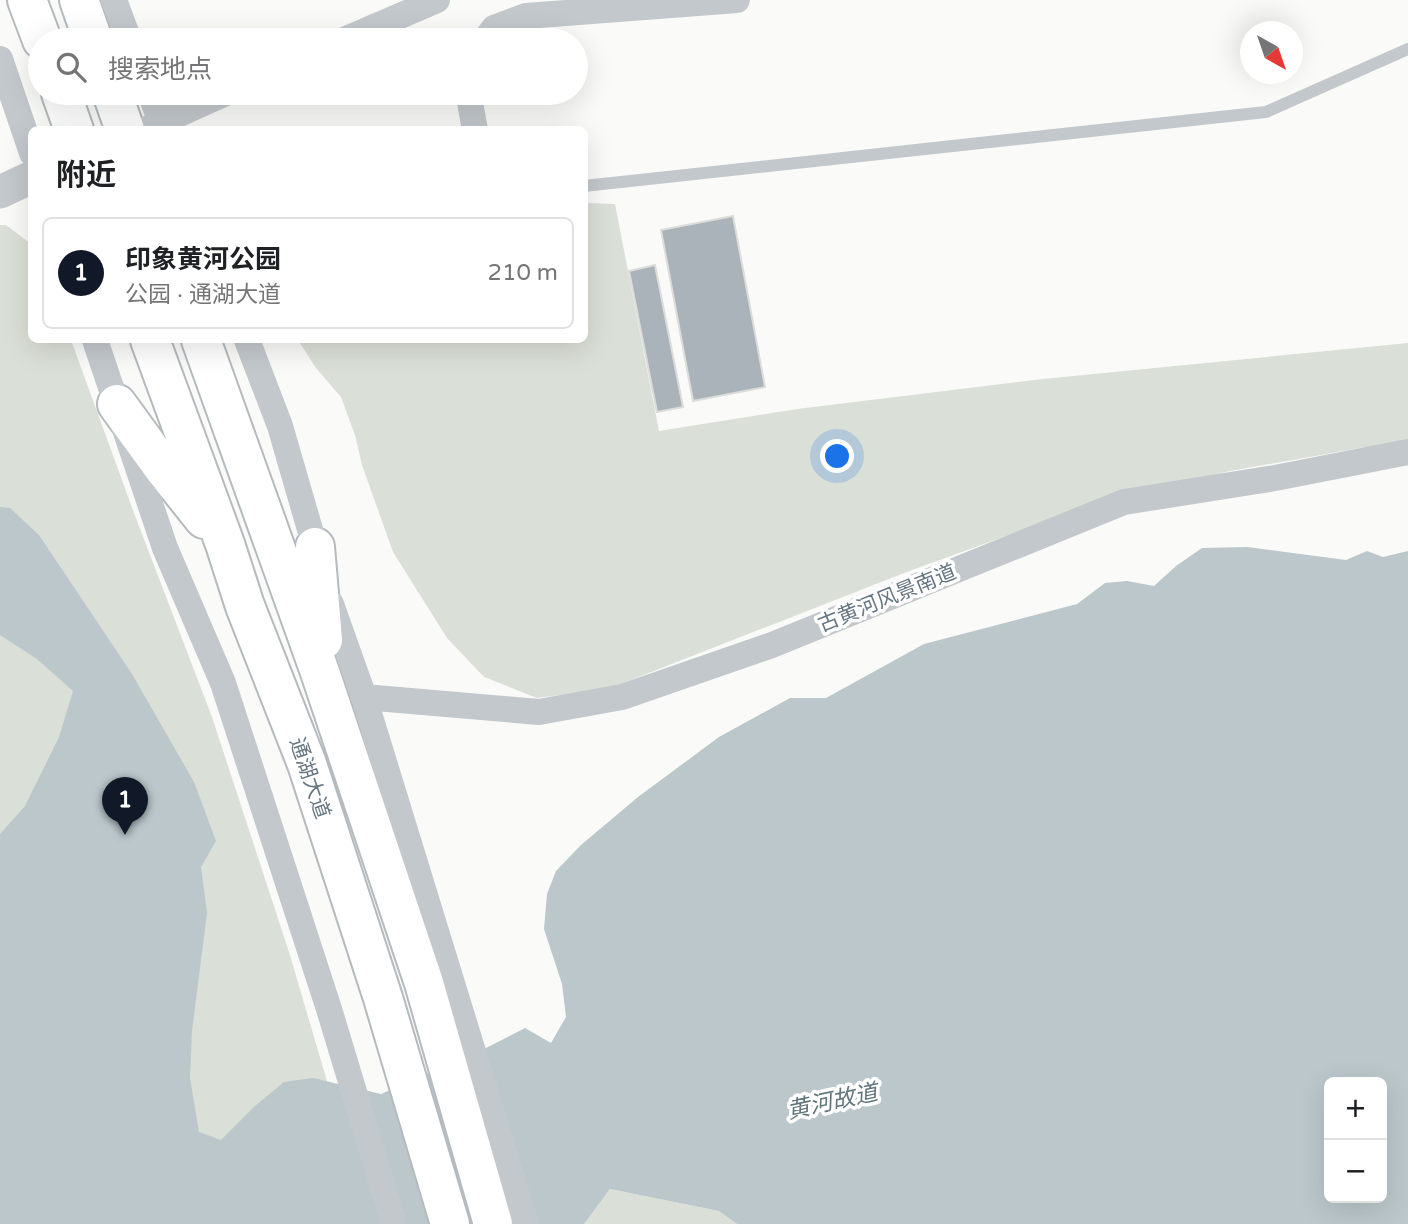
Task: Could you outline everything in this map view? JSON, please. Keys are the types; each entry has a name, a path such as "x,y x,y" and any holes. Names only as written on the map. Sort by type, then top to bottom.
{"main road":[{"path":"79,0 89,28"},
{"path":"65,105 73,126"},
{"path":"124,105 146,126"},
{"name":"通湖大道","path":"151,343 245,606 307,764 383,998 450,1224"},
{"name":"通湖大道","path":"202,343 324,685 435,977 493,1224"},
{"path":"117,404 165,470 225,544"},
{"path":"315,547 323,630 324,685"}],"street":[{"path":"372,28 437,0"},
{"path":"494,28 526,16 737,0"},
{"path":"115,4 124,28"},
{"path":"0,59 28,141"},
{"path":"148,126 149,105"},
{"path":"152,126 199,105"},
{"path":"472,105 474,126"},
{"path":"0,192 28,179"},
{"path":"96,343 165,548 223,684 329,1009 394,1224"},
{"path":"248,343 280,426 335,618 364,697 435,977 526,1224"},
{"name":"古黄河风景南道","path":"364,697 539,712 622,697 772,645 1124,502 1275,478 1408,452"}],"lane":[{"path":"588,186 1266,112 1408,49"}],"shaded area":[{"path":"588,203 615,204 659,431 797,409 1043,379 1408,343 1408,442 1230,471 1099,502 904,573 608,689 537,698 484,677 447,638 393,552 341,397 316,368 300,343 588,343"},
{"path":"0,225 6,225 28,242 28,343 72,343 212,717 289,952 369,1224 0,1224"},
{"path":"610,1189 719,1211 737,1224 584,1224"}],"water":[{"name":"黄河故道","path":"0,507 10,508 39,535 132,674 194,782 216,841 201,867 207,913 192,1031 190,1078 199,1132 221,1140 284,1082 313,1078 381,1094 525,1028 551,1043 566,1017 562,984 544,929 547,894 556,871 581,845 638,797 719,737 790,698 826,698 924,644 1077,604 1105,583 1127,581 1154,586 1202,548 1247,547 1346,560 1367,551 1383,557 1408,551 1408,1224 737,1224 719,1211 610,1189 584,1224 0,1224 0,834 25,806 59,737 73,691 37,659 0,635"}],"building":[{"path":"733,216 765,387 693,401 661,230"},
{"path":"655,265 683,407 657,412 629,271"}],"place":[{"name":"印象黄河公园","path":"125,835"}]}
